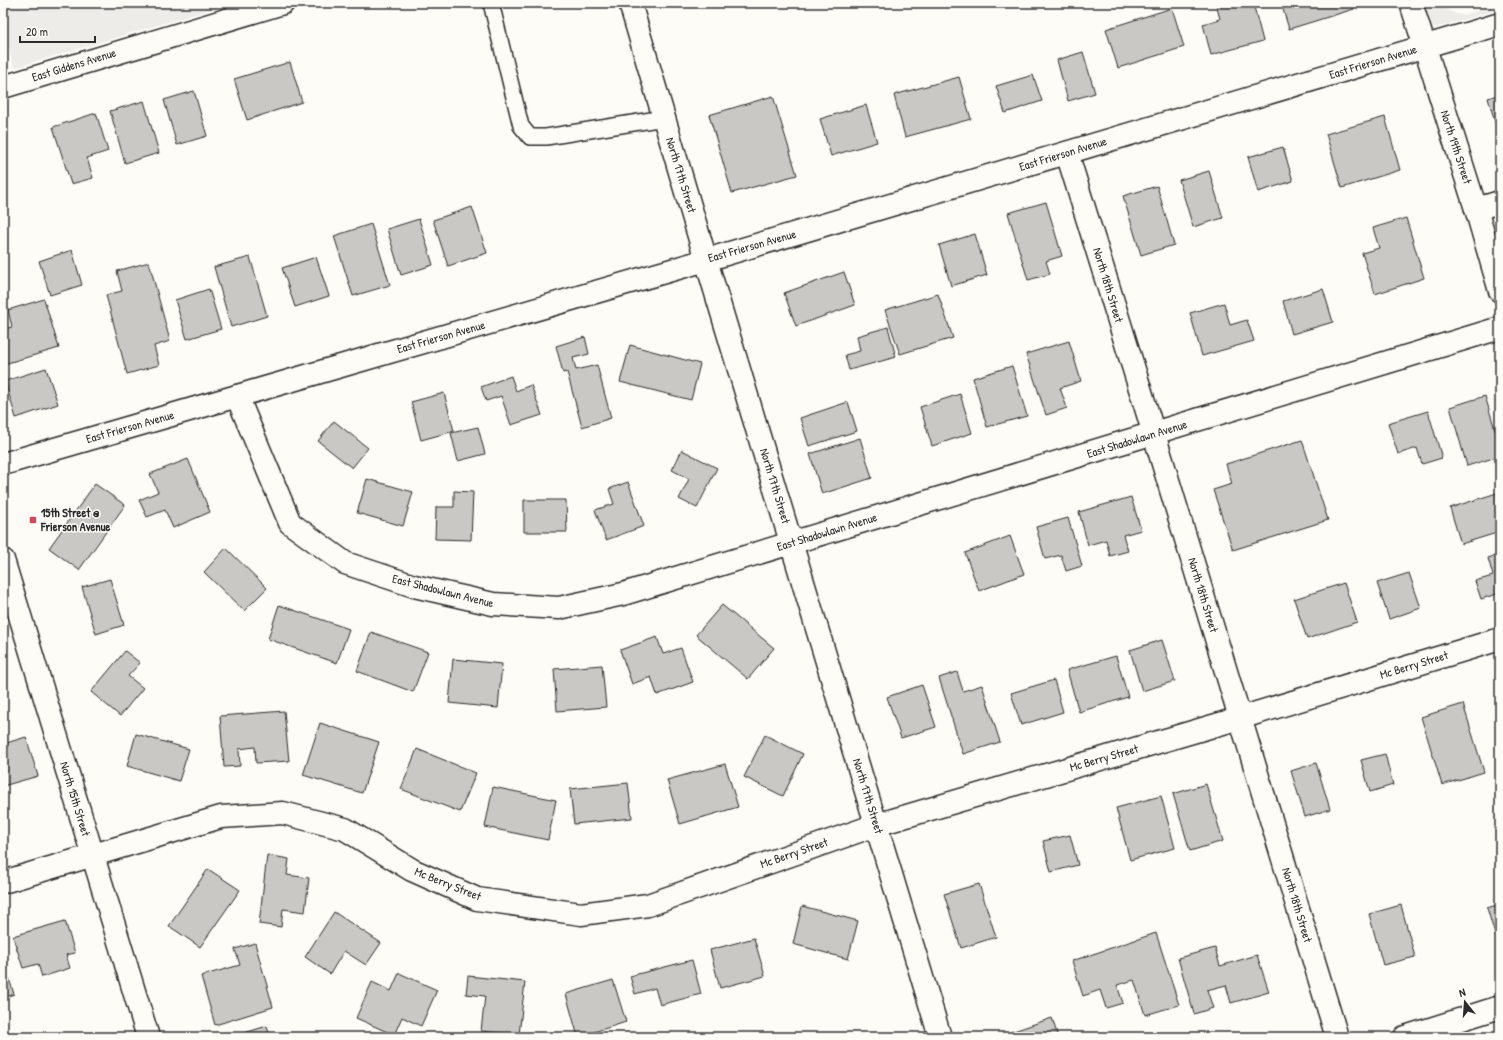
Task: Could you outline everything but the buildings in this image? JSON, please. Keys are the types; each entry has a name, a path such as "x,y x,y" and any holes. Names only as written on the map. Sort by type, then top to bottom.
{"street":[{"name":"East Giddens Avenue","path":"3,87 283,3"},
{"name":"North 17th Street","path":"630,3 940,1037"},
{"name":"North 19th Street","path":"1411,3 1476,209 1500,291"},
{"name":"East Frierson Avenue","path":"3,464 706,260 1500,24"},
{"name":"North 18th Street","path":"1067,153 1337,1037"},
{"path":"1476,209 1500,202"},
{"name":"East Shadowlawn Avenue","path":"237,396 290,523 345,563 414,586 493,604 559,608 623,594 1500,328"},
{"name":"North 15th Street","path":"3,560 148,1037"},
{"name":"Mc Berry Street","path":"3,882 221,817 283,813 345,828 412,870 477,899 581,914 648,905 876,825 1240,718 1500,639"},
{"path":"1405,1037 1500,1007"}],"lane":[{"path":"491,3 520,126 530,136 546,137 664,118"}],"shaded area":[{"path":"3,3 232,3 14,68 3,29"},
{"path":"1424,3 1433,3 1456,14 1463,15 1500,3 1500,9 1432,29"}],"place":[{"name":"15th Street @ Frierson Avenue","path":"33,520"}]}
